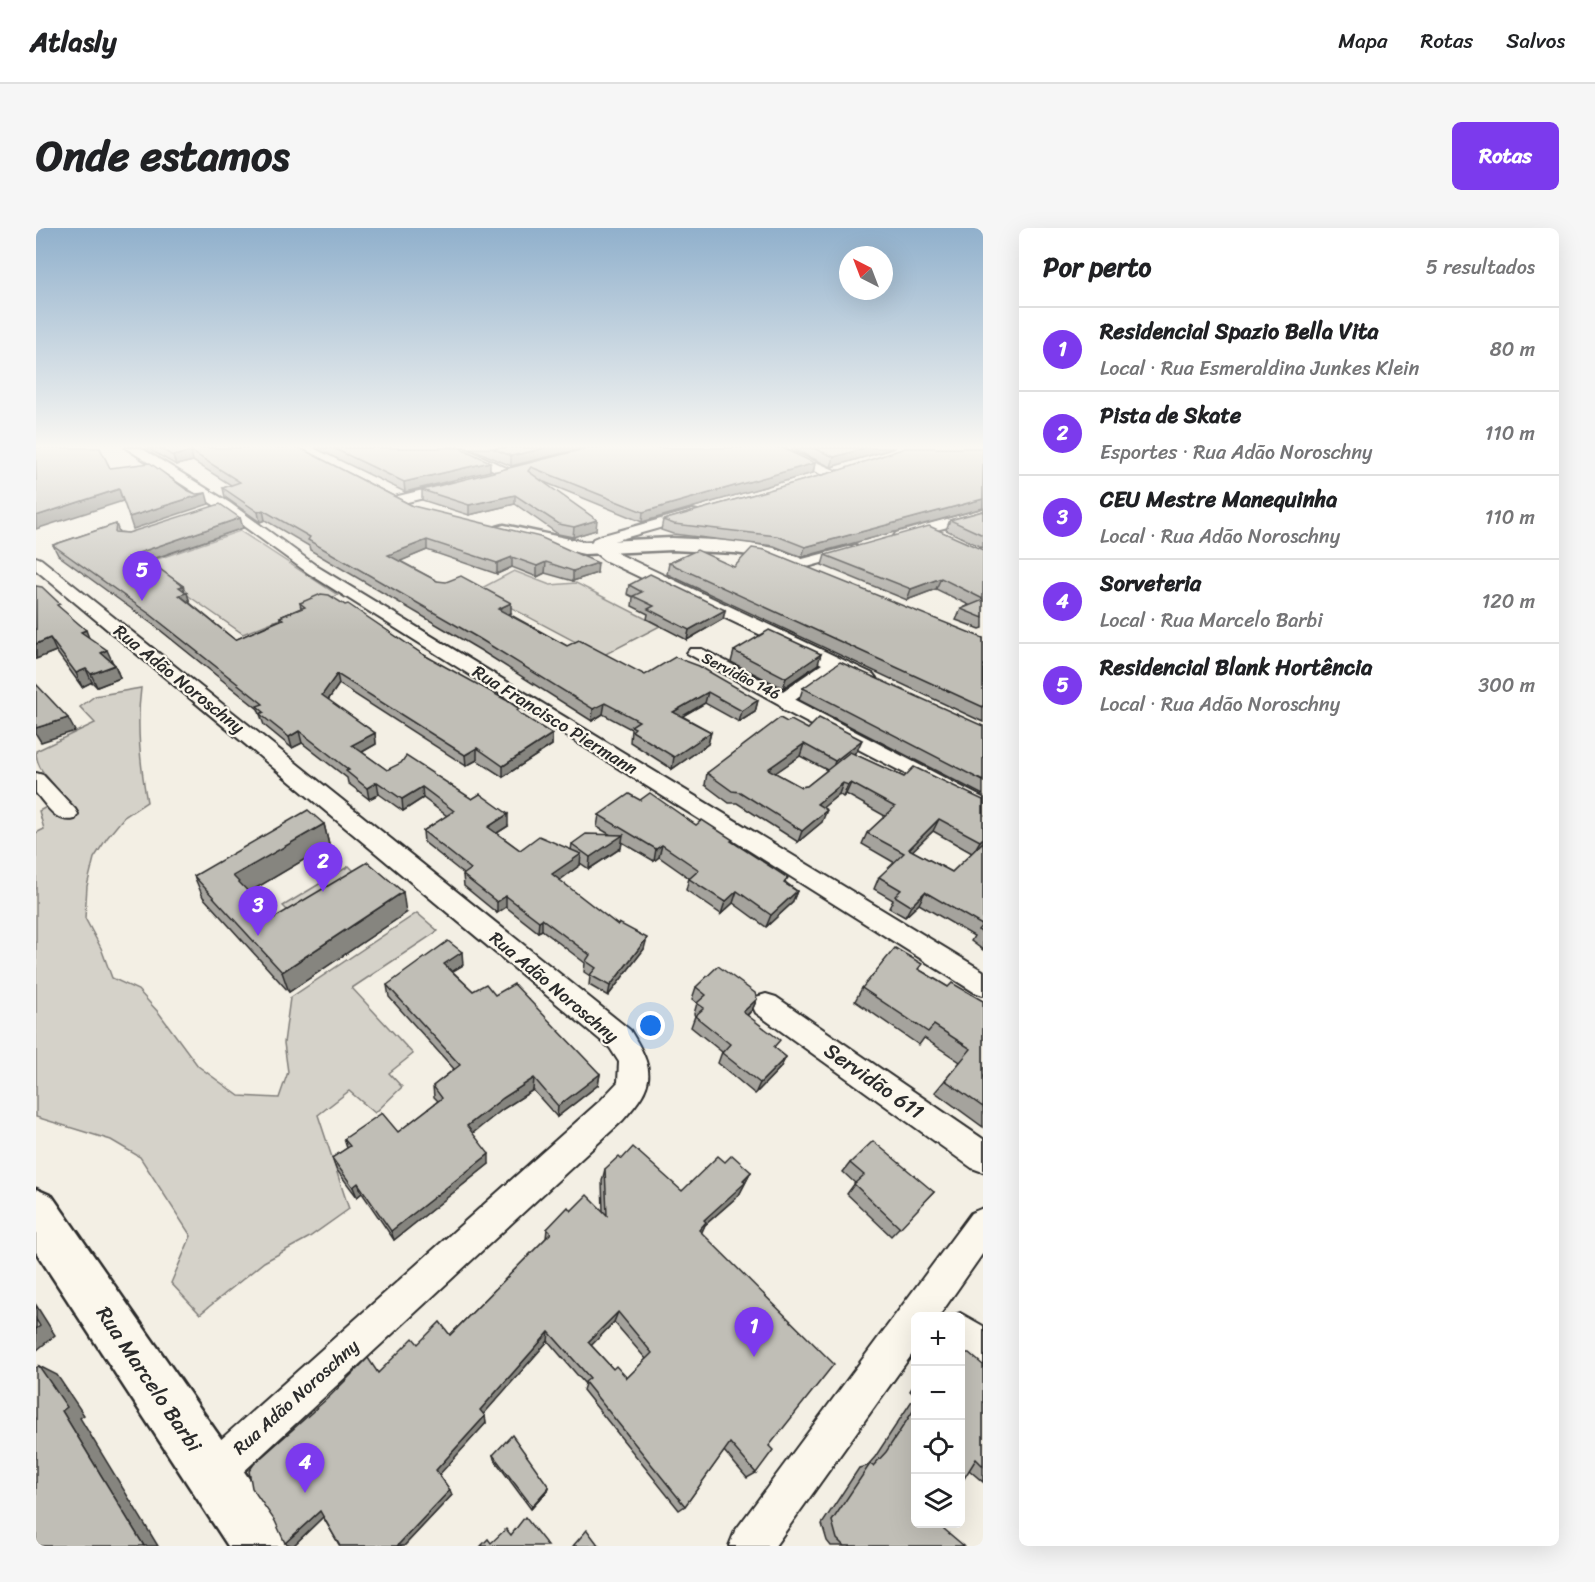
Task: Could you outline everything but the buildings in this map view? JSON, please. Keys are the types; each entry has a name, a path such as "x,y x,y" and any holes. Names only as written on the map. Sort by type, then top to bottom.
{"street":[{"path":"203,513 214,510"},
{"name":"Rua Francisco Piermann","path":"230,510 313,570 983,984"},
{"path":"423,510 432,513"},
{"path":"596,548 601,541 707,510"},
{"path":"800,564 983,513"},
{"path":"486,527 576,547 659,544 747,548 776,555 833,578"},
{"path":"639,529 642,536 659,544"},
{"path":"927,529 945,538"},
{"path":"596,548 609,557 888,687"},
{"name":"Rua Adão Noroschny","path":"36,562 620,1039 633,1060 633,1087 612,1110 213,1473"},
{"name":"Servidão 146","path":"696,653 786,700 796,710 983,807"},
{"path":"786,700 795,690 835,663"},
{"path":"36,780 67,814"},
{"name":"Servidão 611","path":"766,1005 983,1157"},
{"name":"Rua Marcelo Barbi","path":"36,1212 262,1546"},
{"path":"926,1312 983,1225"},
{"path":"750,1546 911,1333"},
{"path":"965,1335 983,1348"}],"shaded area":[{"path":"240,531 338,595 243,634 143,564"},
{"path":"514,571 550,585 576,583 660,626 602,656 478,590"},
{"path":"141,688 140,745 147,802 124,817 94,858 87,886 85,918 101,948 112,978 138,990 159,1013 198,1066 239,1096 279,1098 288,1072 284,1043 290,998 417,913 438,931 352,988 413,1054 389,1073 402,1087 375,1113 349,1091 318,1115 349,1209 308,1238 264,1262 200,1314 171,1283 191,1236 140,1157 111,1140 36,1117 36,833 44,829 39,811 62,799 55,786 42,771 36,751 95,723 80,707 95,696"},
{"path":"349,866 362,879 296,919 283,906"}],"place":[{"name":"Residencial Blank Hortência","path":"142,601"},
{"name":"Pista de Skate","path":"323,892"},
{"name":"CEU Mestre Manequinha","path":"258,936"},
{"name":"Residencial Spazio Bella Vita","path":"754,1357"},
{"name":"Sorveteria","path":"305,1493"}]}
